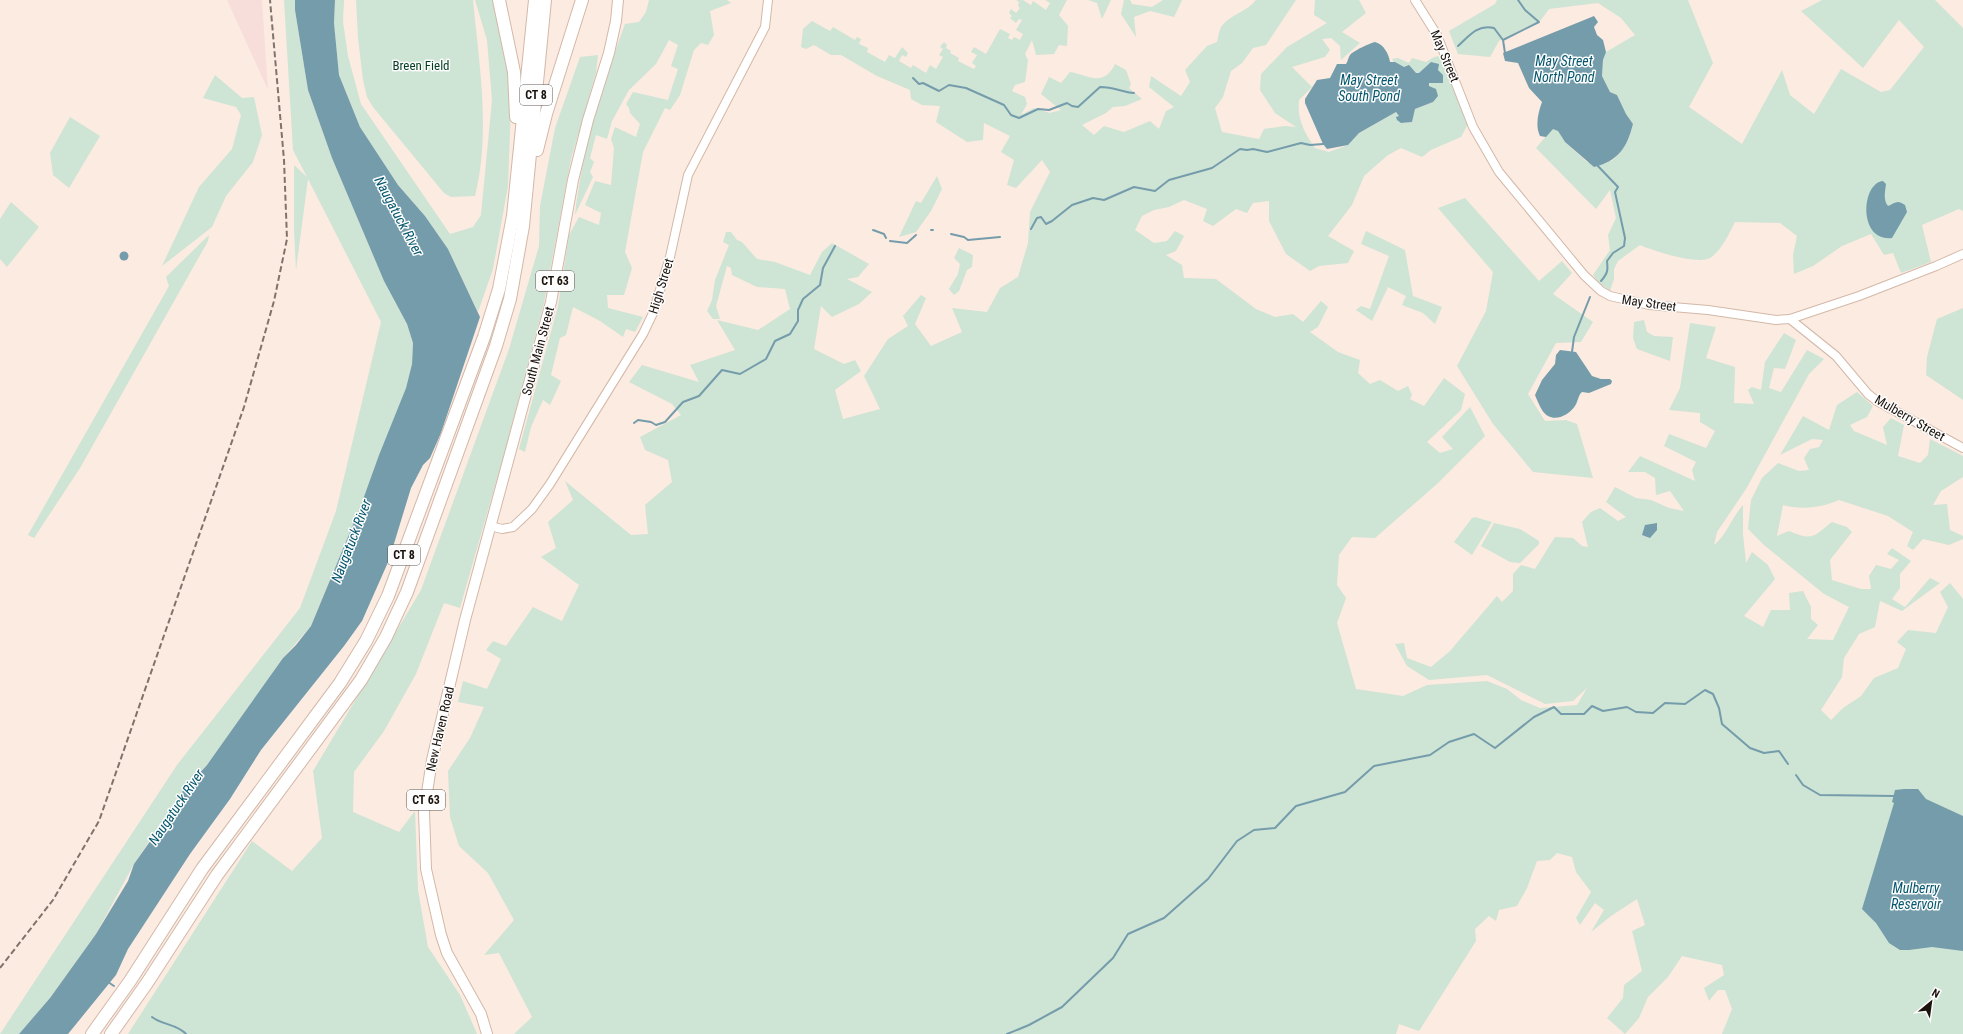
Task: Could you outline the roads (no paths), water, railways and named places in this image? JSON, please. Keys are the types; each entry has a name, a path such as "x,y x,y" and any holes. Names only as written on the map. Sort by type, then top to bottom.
{"highway":[{"path":"499,0 512,57 515,86 513,216"},
{"name":"CT 8","path":"92,1034 130,981 202,869 340,683 378,618 406,549 492,314 505,265 513,216 534,0"},
{"name":"CT 8","path":"111,1034 147,983 217,875 361,680 397,615 420,557 504,322 516,275 545,0"},
{"path":"526,190 546,114 582,0"}],"main road":[{"name":"South Main Street","path":"481,559 551,302 573,180 588,120 609,53 616,21 618,0"},
{"name":"New Haven Road","path":"481,559 464,620 432,760 424,812 424,835 427,875 440,935 447,953 481,1014 487,1034"}],"street":[{"name":"High Street","path":"490,526 502,529 512,527 532,509 550,484 643,334 653,313 670,257 688,175 765,27 768,0"},
{"name":"May Street","path":"1415,0 1437,36 1473,127 1486,153 1523,203 1592,283 1610,296 1632,302 1708,310 1776,320 1790,319 1866,293 1963,254"},
{"name":"Mulberry Street","path":"1790,319 1836,356 1868,394 1877,401 1963,448"}],"water":[{"name":"Naugatuck River","path":"295,0 335,0 334,23 339,75 360,127 398,185 425,216 448,249 480,317 441,433 430,458 423,465 411,488 389,560 362,621 344,646 261,750 230,799 190,854 128,949 116,975 68,1034 19,1034 50,998 96,934 128,881 134,864 168,816 182,792 207,765 283,658 296,645 311,626 361,505 406,388 412,364 413,343 407,324 384,281 332,158 308,90 295,10"},
{"name":"May Street North Pond","path":"1594,16 1598,22 1594,27 1597,35 1603,40 1606,52 1603,60 1602,76 1610,92 1617,95 1626,114 1633,124 1628,140 1620,152 1609,161 1594,167 1565,142 1558,131 1553,129 1546,137 1540,136 1538,132 1538,119 1542,102 1529,88 1518,63 1505,61 1503,53"},
{"name":"May Street South Pond","path":"1375,42 1383,47 1390,62 1395,62 1404,67 1409,65 1416,73 1419,73 1431,62 1439,64 1438,70 1443,75 1443,83 1429,83 1429,86 1436,89 1438,96 1433,102 1415,109 1412,122 1401,123 1397,120 1396,117 1399,116 1396,112 1359,133 1348,145 1327,149 1323,144 1305,103 1305,99 1317,80 1330,78 1337,64 1346,64 1352,53"},
{"path":"1883,181 1886,184 1886,204 1888,206 1896,202 1900,202 1905,205 1907,212 1892,238 1881,237 1873,231 1868,222 1866,212 1870,191 1876,184"},
{"path":"122,252 126,252 128,256 126,260 122,260 120,258 120,254"},
{"path":"1560,350 1576,352 1592,376 1601,379 1610,379 1612,381 1611,384 1589,393 1582,392 1572,410 1563,416 1554,418 1550,417 1542,410 1535,395 1542,380 1555,364 1556,355"},
{"path":"1657,523 1657,530 1650,538 1642,535 1645,525"},
{"name":"Mulberry Reservoir","path":"1918,789 1926,799 1963,816 1963,951 1932,947 1900,950 1889,943 1876,923 1862,909 1894,803 1892,802 1895,790"}],"waterway":[{"path":"1507,53 1505,53 1503,40 1539,22 1525,10 1518,0"},
{"path":"1458,46 1478,29 1488,27 1494,28 1503,40"},
{"path":"913,78 919,84 923,83 939,91 949,85 966,88 1004,105 1011,115 1019,118 1038,109 1049,110 1067,103 1078,107 1100,87 1134,93"},
{"path":"1031,229 1037,218 1041,217 1046,224 1072,205 1093,198 1104,200 1134,187 1155,191 1169,180 1212,168 1240,149 1253,149 1267,152 1301,143 1310,145 1323,144"},
{"path":"1596,164 1618,187 1615,192 1625,238 1624,246 1613,253 1607,261 1607,271 1601,281"},
{"path":"873,230 884,234 886,238"},
{"path":"951,234 964,237 968,240 1000,237"},
{"path":"890,241 907,243 916,235"},
{"path":"634,423 638,420 651,422 656,425 665,422 683,402 699,396 722,370 740,374 766,359 775,341 790,334 798,321 798,310 803,299 820,285 823,268 835,246"},
{"path":"1572,352 1574,337 1590,297"},
{"path":"1007,1034 1029,1025 1062,1007 1113,958 1128,934 1164,918 1208,879 1237,841 1254,830 1275,828 1296,806 1345,792 1374,766 1430,755 1449,742 1474,734 1495,748 1534,717 1554,707 1561,714 1584,714 1592,706 1603,711 1627,707 1636,712 1653,713 1665,703 1685,704 1705,690 1713,694 1719,708 1722,724 1750,748 1764,753 1779,751 1788,764"},
{"path":"1796,775 1803,785 1820,795 1894,796"},
{"path":"108,982 114,986"},
{"path":"152,1017 160,1022 178,1028 186,1034"}],"railway":[{"path":"0,968 53,900 99,821 244,407 274,301 287,239 284,160 270,0"}],"park label":[{"name":"Breen Field","path":"421,65"}]}
